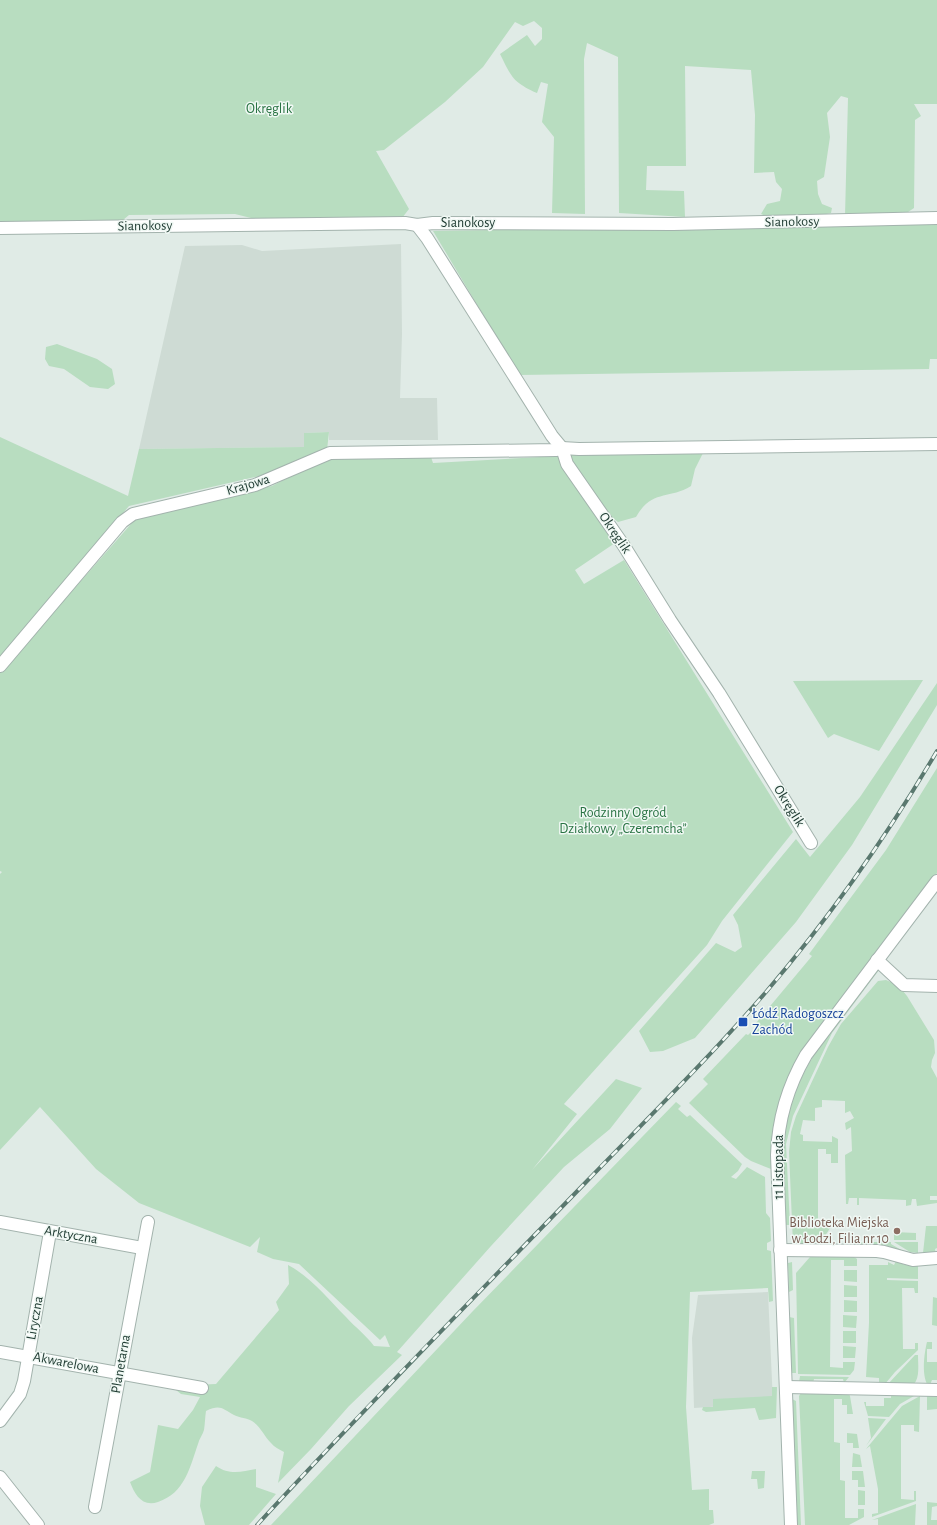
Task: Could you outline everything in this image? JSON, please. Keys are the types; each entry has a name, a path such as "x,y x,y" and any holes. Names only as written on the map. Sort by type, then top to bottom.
{"street":[{"name":"Sianokosy","path":"0,228 397,223 417,226 433,223 739,223 937,218"},
{"name":"Okręglik","path":"417,226 427,238 552,436 562,448 567,464 624,546 670,620 719,693 811,843"},
{"name":"Krajowa","path":"0,666 122,522 133,514 254,485 330,453 556,450 562,448 937,444"},
{"name":"11 Listopada","path":"791,1525 780,1250 778,1143 780,1121 787,1096 806,1055 937,881"},
{"path":"877,960 904,985 937,986"},
{"name":"Arktyczna","path":"0,1222 142,1248"},
{"name":"Planetarna","path":"95,1507 148,1222"},
{"name":"Liryczna","path":"0,1421 20,1394 24,1381 50,1232"},
{"path":"780,1250 884,1252 906,1259 922,1260 937,1258"},
{"name":"Akwarelowa","path":"0,1352 202,1388"},
{"path":"786,1387 937,1390"},
{"path":"0,1477 38,1525"}],"shaded area":[{"path":"401,244 402,334 400,398 437,398 438,440 329,440 329,432 304,433 304,447 139,449 185,246 242,245 262,251"},
{"path":"768,1292 773,1403 694,1408 692,1338 698,1295"}],"green space":[{"name":"Okręglik","path":"0,0 937,0 937,104 914,104 921,116 915,120 914,208 905,214 845,216 848,98 841,96 827,113 830,137 824,177 817,181 818,194 822,204 832,208 831,213 817,216 770,218 761,214 767,204 780,201 782,189 776,182 774,172 754,173 755,115 751,70 685,66 686,166 647,166 646,190 684,191 685,217 619,213 618,57 587,43 584,59 585,214 552,213 554,137 542,122 548,84 541,82 537,93 523,86 507,69 500,54 527,35 535,46 542,39 542,28 534,21 523,26 515,22 483,67 445,102 384,150 376,151 409,209 402,218 255,219 235,214 129,215 123,220 0,222"},
{"path":"937,222 937,359 930,359 929,369 519,375 433,231"},
{"path":"57,344 97,359 112,369 115,384 108,389 90,387 64,369 49,366 45,359 46,347"},
{"path":"329,432 327,450 264,475 129,506 0,657 0,437 128,496 139,449 304,447 304,433"},
{"path":"703,453 695,469 691,486 675,493 654,499 642,508 636,517 618,522 609,515 568,460 570,454"},
{"name":"Rodzinny Ogród Działkowy „Czeremcha”","path":"558,456 615,543 575,570 584,584 624,560 793,832 722,921 707,945 564,1104 577,1114 532,1170 616,1079 642,1088 610,1129 564,1167 491,1246 397,1352 402,1355 349,1406 311,1449 278,1483 284,1452 272,1444 258,1426 248,1419 236,1416 221,1408 206,1411 203,1432 189,1470 180,1486 167,1498 158,1502 148,1503 140,1499 130,1482 150,1472 158,1425 178,1429 193,1410 200,1397 181,1394 171,1386 216,1384 279,1310 276,1302 289,1284 288,1265 312,1282 368,1338 374,1346 390,1347 385,1335 380,1340 299,1264 273,1259 257,1252 260,1237 250,1247 139,1203 96,1169 40,1107 0,1150 0,874 2,872 0,871 0,673 138,516 272,486 328,457 431,457 433,463"},
{"path":"923,680 879,751 834,734 828,738 793,681"},
{"path":"937,683 937,705 852,845 796,922 695,1038 663,1051 650,1052 639,1031 716,943 735,952 742,947 738,925 733,915 796,839 810,857 860,797"},
{"path":"937,768 937,873 793,1069 787,1081 776,1118 772,1143 771,1169 751,1161 689,1103 708,1084 703,1079 746,1034 748,1035 758,1025 756,1023 812,956 809,954 886,850"},
{"path":"877,970 879,970 832,1033 793,1116 786,1144 790,1225 786,1225 784,1145 790,1110 797,1088 819,1046"},
{"path":"886,980 898,985 907,996 934,1040 935,1053 931,1067 937,1078 937,1196 930,1196 930,1200 937,1200 937,1203 917,1206 916,1199 912,1199 911,1205 906,1206 906,1200 859,1198 859,1205 857,1205 857,1198 849,1198 848,1204 846,1204 845,1155 852,1151 851,1127 846,1130 845,1123 854,1118 850,1111 845,1113 845,1101 822,1100 822,1107 815,1108 815,1121 803,1120 800,1134 803,1135 803,1141 832,1142 832,1136 838,1139 838,1163 831,1163 831,1154 826,1154 826,1149 818,1149 818,1225 832,1225 825,1236 818,1238 814,1246 793,1245 789,1152 791,1132 796,1116 828,1047 841,1024 878,981"},
{"path":"676,1102 681,1106 678,1109 687,1117 690,1115 742,1164 738,1171 731,1177 736,1179 747,1167 765,1177 766,1213 770,1218 771,1241 767,1243 767,1250 771,1251 773,1301 769,1302 768,1288 690,1292 686,1407 692,1490 709,1489 709,1510 713,1510 714,1523 709,1525 271,1525 472,1312"},
{"path":"926,1226 937,1226 937,1248 935,1249 936,1255 923,1253"},
{"path":"894,1232 916,1233 916,1240 894,1240"},
{"path":"852,1242 891,1242 891,1244 903,1251 884,1245 853,1245"},
{"path":"894,1242 918,1242 918,1253 910,1252"},
{"path":"810,1257 854,1257 857,1259 857,1266 844,1266 844,1260 831,1260 830,1367 843,1368 843,1362 855,1362 854,1370 850,1375 798,1374 796,1273"},
{"path":"896,1261 905,1265 918,1266 918,1279 887,1278 887,1280 918,1281 918,1293 915,1293 914,1288 902,1288 903,1349 915,1349 915,1343 918,1343 918,1350 885,1384 879,1384 879,1378 866,1377 869,1323 869,1265 888,1265 888,1262 894,1265"},
{"path":"792,1262 793,1290 789,1292 788,1263"},
{"path":"844,1270 857,1270 857,1282 844,1281"},
{"path":"844,1285 857,1286 857,1297 844,1297"},
{"path":"933,1297 937,1298 937,1326 932,1325"},
{"path":"844,1300 857,1301 857,1312 844,1312"},
{"path":"843,1315 857,1316 856,1328 843,1327"},
{"path":"789,1317 794,1318 796,1373 791,1373"},
{"path":"843,1331 856,1331 856,1343 843,1343"},
{"path":"927,1342 932,1342 932,1349 927,1349 927,1362 937,1362 937,1380 932,1380 929,1387 926,1383 924,1372 924,1359"},
{"path":"843,1346 856,1347 855,1358 843,1358"},
{"path":"915,1355 918,1355 918,1371 914,1384 888,1384"},
{"path":"800,1376 849,1377 844,1383 843,1379 814,1379 813,1383 799,1382"},
{"path":"772,1387 777,1387 776,1418 759,1420 755,1408 706,1412 702,1410 703,1407 713,1407 713,1399 772,1396"},
{"path":"801,1393 849,1394 850,1396 853,1414 847,1414 847,1405 842,1405 842,1399 834,1399 834,1442 840,1443 840,1480 845,1481 845,1518 858,1518 858,1509 864,1509 864,1517 849,1525 805,1525 799,1396"},
{"path":"891,1396 914,1396 900,1404 889,1417 868,1416 864,1402 866,1402 866,1406 884,1406 884,1398 891,1398"},
{"path":"920,1396 919,1432 914,1431 914,1425 901,1425 901,1499 914,1500 914,1491 916,1491 916,1501 872,1517 872,1514 878,1513 878,1489 870,1446 866,1449 902,1406"},
{"path":"927,1396 937,1397 937,1409 927,1410"},
{"path":"792,1399 796,1401 801,1525 797,1525"},
{"path":"868,1418 886,1419 866,1446 871,1438"},
{"path":"847,1433 857,1434 859,1448 853,1448 853,1443 847,1443"},
{"path":"853,1453 860,1455 862,1467 852,1467"},
{"path":"216,1466 230,1472 256,1469 256,1487 276,1494 249,1525 205,1525 200,1506 202,1487"},
{"path":"752,1471 765,1471 764,1488 758,1489 757,1479 751,1479"},
{"path":"852,1471 863,1471 865,1487 858,1487 858,1480 852,1480"},
{"path":"858,1490 865,1491 865,1505 858,1505"},
{"path":"927,1502 937,1503 937,1506 932,1507 931,1520 937,1520 937,1525 927,1525"},
{"path":"916,1504 915,1525 878,1525 878,1519 872,1520"}],"railway":[{"path":"257,1525 379,1395 701,1064 745,1016 790,964 857,875 878,845 937,751"}],"place":[{"name":"Łódź Radogoszcz Zachód","path":"743,1022"},
{"name":"Biblioteka Miejska w Łodzi, Filia nr 10","path":"897,1231"}]}
